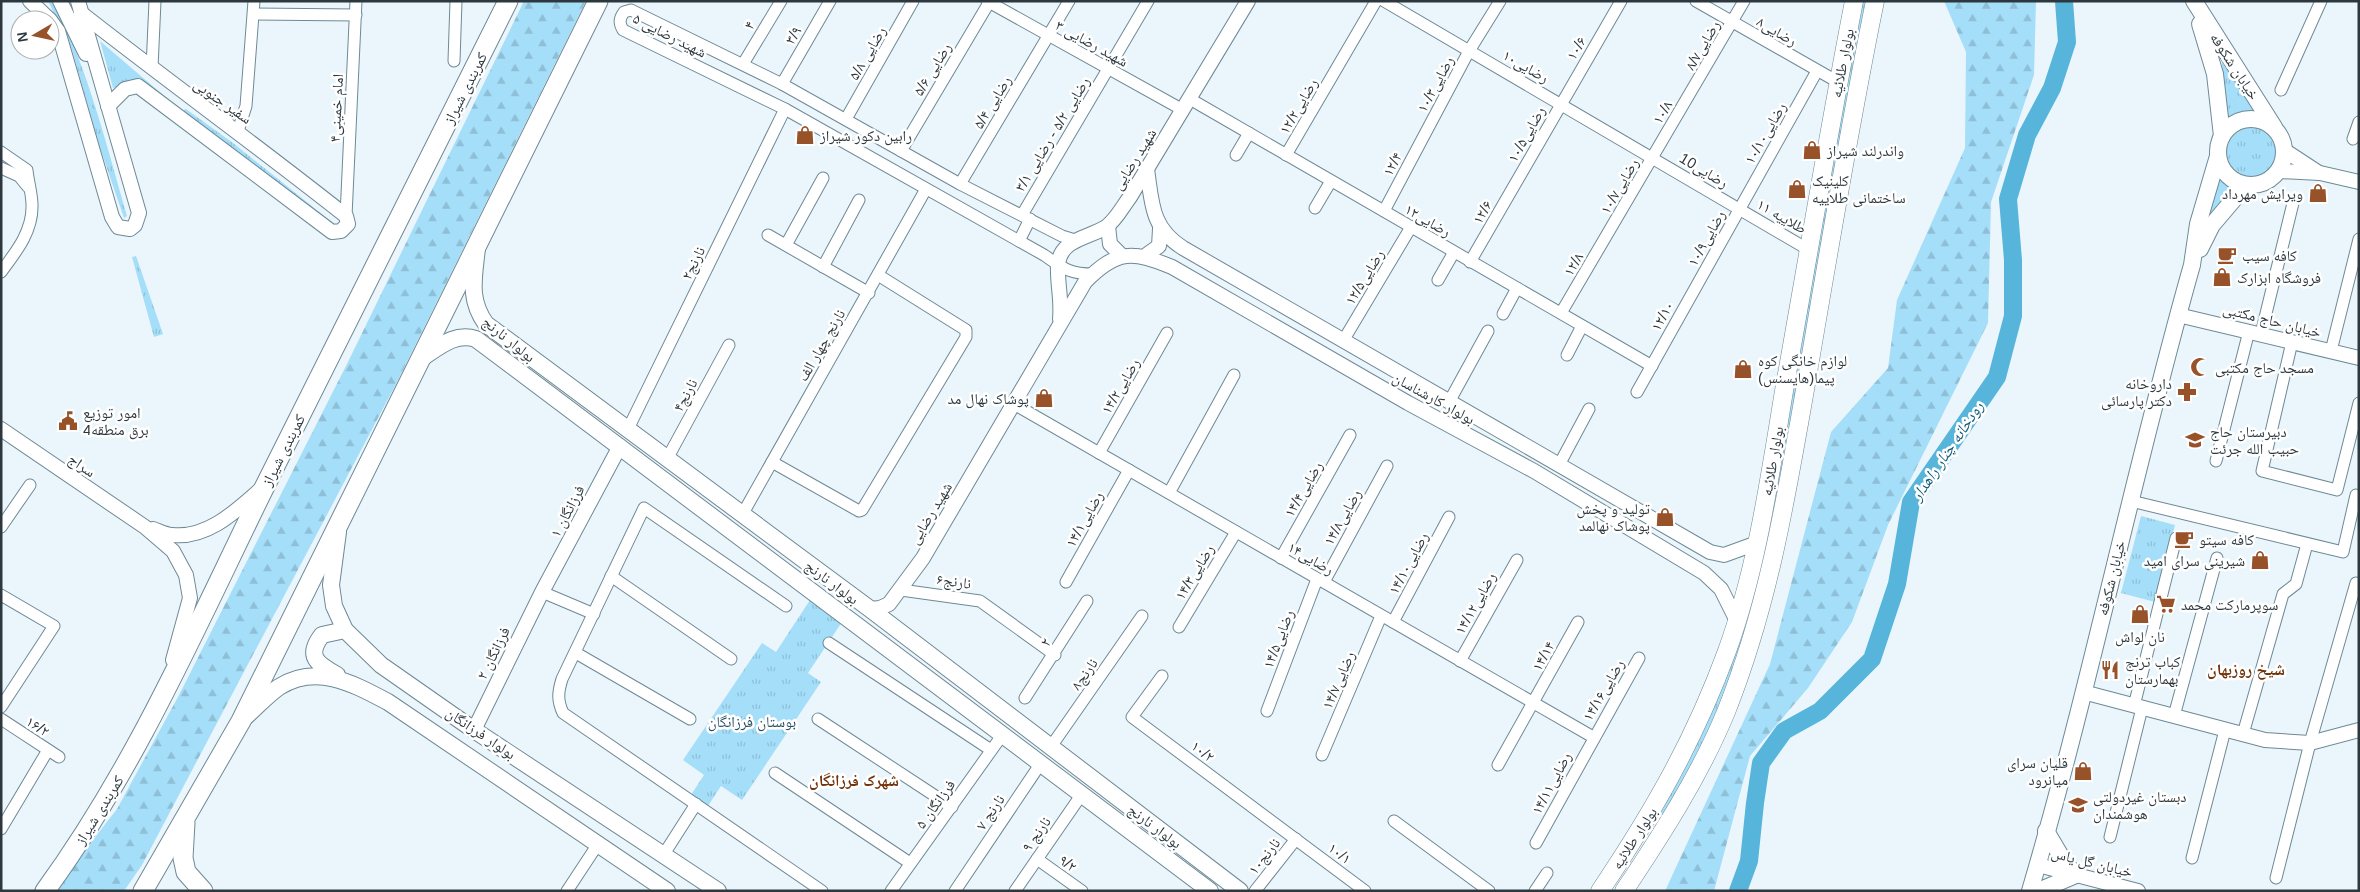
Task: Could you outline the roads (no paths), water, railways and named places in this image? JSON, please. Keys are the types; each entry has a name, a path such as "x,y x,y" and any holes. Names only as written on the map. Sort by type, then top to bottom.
{"highway":[{"name":"کمربندی شیراز","path":"45,891 113,789 154,715 266,484 508,1"},
{"path":"143,891 241,721 598,1"},
{"path":"185,819 183,858 186,872 204,891"}],"main road":[{"name":"بولوار طلائیه","path":"1600,891 1659,800 1682,757 1705,706 1737,621 1757,543 1854,1"},
{"name":"بولوار طلائیه","path":"1628,884 1677,809 1700,767 1725,712 1757,626 1778,544 1857,91 1875,1"},
{"name":"خیابان شکوفه","path":"2192,1 2277,131"},
{"name":"خیابان شکوفه","path":"2192,1 2204,33 2215,74 2222,136"},
{"path":"2247,119 2264,121 2277,131 2282,139 2284,150 2284,159 2279,171 2265,183 2246,185 2228,176 2220,164 2218,156 2222,136 2234,124 2247,119"},
{"name":"خیابان شکوفه","path":"2030,891 2192,265 2198,224 2218,156"},
{"name":"خیابان شکوفه","path":"2192,265 2212,225 2246,185"},
{"name":"بولوار نارنج","path":"477,248 474,297 477,312 486,324 870,610 1240,891"},
{"path":"476,339 474,330 476,326 486,324"},
{"name":"بولوار نارنج","path":"422,358 450,340 467,336 476,339 1210,891"},
{"name":"بولوار فرزانگان","path":"340,519 330,586 334,606 345,630 381,665 474,730 718,891"},
{"path":"345,630 322,635 316,643 313,652 315,659 321,666 349,682"},
{"name":"بولوار فرزانگان","path":"241,721 280,687 301,678 319,675 349,682 388,702 667,891"},
{"path":"1150,845 1161,831"},
{"path":"2038,891 2076,875 2064,863 2046,831"},
{"path":"1617,865 1628,884"}],"street":[{"path":"30,1 39,10"},
{"path":"60,1 101,84"},
{"path":"152,68 155,1"},
{"path":"238,131 246,106 254,1"},
{"name":"امام خمینی۴","path":"346,216 356,1"},
{"path":"454,61 456,1"},
{"name":"۴","path":"743,64 780,1"},
{"name":"۳/۹","path":"782,84 830,1"},
{"name":"رضایی ۵/۸","path":"846,119 913,1"},
{"name":"رضایی ۵/۴","path":"960,184 1069,1"},
{"name":"رضایی ۵/۲ - رضایی ۳/۱","path":"1019,241 1026,217 1148,1"},
{"name":"شهید رضایی","path":"1060,322 1062,301 1058,265 1062,252 1075,240 1108,226 1130,197 1248,1"},
{"name":"رضایی۱۲/۲","path":"1286,155 1376,1"},
{"name":"رضایی۱۰","path":"1384,1 1653,157"},
{"name":"رضایی۱۰/۳","path":"1427,131 1469,51 1500,1"},
{"name":"۱۰/۶","path":"1560,103 1621,1"},
{"name":"رضایی۸","path":"1696,1 1817,72 1838,82"},
{"name":"رضایی۸/۷","path":"1697,82 1744,1"},
{"path":"2281,90 2321,1"},
{"name":"شهید رضایی ۳","path":"989,2 1109,69 1186,105"},
{"name":"رضایی ۵/۶","path":"901,151 989,2"},
{"path":"60,38 112,217 118,227 130,229 135,225 139,213 80,7"},
{"name":"سفیر جنوبی","path":"80,7 183,93 238,131 346,216"},
{"name":"شهید رضایی ۵","path":"1075,240 960,184 846,119 743,64 631,10 624,12 621,17 620,24 623,30 785,109 1058,265 1076,274 1093,274"},
{"path":"254,14 356,15"},
{"name":"رضایی۱۰/۱۰","path":"1739,209 1817,72"},
{"name":"۱۰/۸","path":"1653,157 1697,82"},
{"path":"108,106 124,89 138,86 332,232 341,231 348,224 346,216"},
{"path":"169,110 183,93"},
{"name":"رضایی۱۰/۵","path":"1519,178 1560,103"},
{"name":"رضایی۱۲","path":"1186,105 1249,133 1652,366"},
{"name":"نارنج۲","path":"628,429 785,109"},
{"path":"2353,138 2359,122"},
{"name":"۱۲/۴","path":"1384,211 1427,131"},
{"path":"1236,155 1249,133"},
{"path":"2284,150 2320,173"},
{"path":"1,152 26,170 32,203 31,223 19,247 1,272"},
{"name":"رضایی10","path":"1653,157 1739,209"},
{"name":"رضایی۱۰/۷","path":"1611,229 1653,157"},
{"path":"1,168 19,176 28,187"},
{"name":"بولوار کارشناسان","path":"1148,169 1152,207 1160,229 1170,240 1343,342 1710,552"},
{"path":"2279,171 2320,173 2359,182"},
{"path":"786,245 822,178"},
{"name":"۱۲/۶","path":"1470,262 1519,178"},
{"path":"1316,208 1331,181"},
{"name":"نارنج چهار الف","path":"742,515 926,189"},
{"path":"1130,197 1141,198 1152,207"},
{"path":"823,267 859,200"},
{"path":"2216,461 2293,203"},
{"name":"طلاییه ۱۱","path":"1739,209 1809,250"},
{"name":"رضایی۱۰/۹","path":"1699,281 1739,209"},
{"path":"1093,274 1122,256 1110,244 1108,226"},
{"name":"رضایی۱۲/۵","path":"1343,342 1411,227"},
{"path":"1145,256 1159,246 1160,229"},
{"name":"۱۲/۸","path":"1561,313 1611,229"},
{"path":"768,235 868,293"},
{"path":"2331,351 2359,239"},
{"path":"1172,267 1169,257 1170,253 1176,249 1183,248"},
{"path":"1438,280 1454,252"},
{"name":"بولوار کارشناسان","path":"1122,256 1145,256 1172,267 1408,403 1534,471 1705,574 1721,589 1737,621"},
{"name":"شهید رضایی","path":"901,590 923,558 1060,322 1085,282 1093,274"},
{"path":"772,462 859,511 862,510 966,337 966,330 878,276"},
{"name":"۱۲/۱۰","path":"1637,392 1699,281"},
{"path":"1503,314 1517,288"},
{"name":"خیابان حاج مکتبی","path":"2178,315 2359,358"},
{"path":"1566,355 1582,326"},
{"path":"1449,402 1488,331"},
{"name":"رضایی۱۴/۲","path":"1099,453 1168,333"},
{"path":"2292,342 2262,471 2337,490 2359,403"},
{"name":"نارنج۴","path":"667,458 729,345"},
{"path":"1169,493 1234,375"},
{"name":"رضایی۱۴","path":"1014,404 1592,738"},
{"path":"1558,465 1589,409"},
{"name":"سراج","path":"1,430 145,526"},
{"name":"رضایی۱۴/۴","path":"1281,558 1350,435"},
{"name":"فرزانگان ۱","path":"542,592 620,446"},
{"name":"رضایی۱۴/۸","path":"1320,580 1387,466"},
{"name":"۱۴/۱رضایی","path":"1066,582 1129,470"},
{"path":"145,526 172,536 192,534 208,529 227,518 266,484"},
{"path":"1,527 30,485"},
{"path":"2131,501 2343,552 2356,495"},
{"path":"786,606 644,508 562,679 558,693 558,702 563,713 822,891"},
{"name":"رضایی۱۴/۱۰","path":"1393,622 1449,517"},
{"path":"145,526 163,540 179,561 186,576 190,598 179,642 154,715"},
{"name":"رضایی۱۴/۳","path":"1178,627 1236,532"},
{"path":"2110,836 2176,538"},
{"path":"1710,552 1724,554 1757,543"},
{"path":"2243,734 2283,594 2296,584 2307,544"},
{"path":"1705,574 1715,568 1718,561 1710,552"},
{"path":"2174,716 2217,558"},
{"name":"رضایی۱۴/۱۲","path":"1460,661 1517,560"},
{"path":"611,576 731,659"},
{"name":"رضایی۱۴/۵","path":"1267,711 1320,580"},
{"path":"2276,878 2310,743 2356,583"},
{"path":"870,610 889,604 901,590"},
{"name":"نارنج۶","path":"901,590 980,601 1055,654"},
{"path":"542,592 594,614"},
{"name":"فرزانگان ۲","path":"474,730 542,592"},
{"path":"1,594 54,626 1,707"},
{"name":"۲","path":"1025,698 1055,654 1087,601"},
{"name":"نارنج۸","path":"1050,748 1142,616"},
{"name":"رضایی۱۴/۷","path":"1322,755 1381,616"},
{"name":"۱۴/۱۴","path":"1498,765 1534,704 1578,622"},
{"path":"829,643 991,750"},
{"path":"576,653 690,719"},
{"name":"رضایی۱۴/۱۶","path":"1592,738 1639,658"},
{"name":"۱۰/۲","path":"1162,676 1132,717 1296,839"},
{"path":"2083,692 2265,740 2310,743 2359,730"},
{"name":"۱۶/۲","path":"1,719 59,757"},
{"path":"818,719 952,807"},
{"path":"2192,858 2225,730"},
{"name":"فرزانگان ۵","path":"891,891 1003,734"},
{"name":"رضایی۱۴/۱۱","path":"1536,843 1592,738"},
{"path":"1,829 48,750"},
{"name":"نارنج ۷","path":"955,891 1041,764"},
{"path":"776,773 910,863"},
{"name":"نارنج ۹","path":"1015,891 1082,794"},
{"path":"664,854 696,804"},
{"path":"1394,821 1489,891"},
{"name":"نارنج۱۰","path":"1255,891 1296,839"},
{"name":"۱۰/۱","path":"1296,839 1365,891"},
{"path":"567,891 598,844"},
{"name":"۹/۲","path":"1037,859 1082,891"},
{"name":"خیابان گل یاس","path":"2038,865 2138,891"},
{"path":"1535,891 1547,873"}],"waterway":[{"name":"رودخانه چنار راهدار","path":"1738,891 1749,861 1761,763 1784,731 1820,711 1872,659 1897,584 1911,502 1997,377 2013,316 2013,260 2008,199 2027,135 2052,88 2067,42 2064,1"}],"place":[{"name":"رابین دکور شیراز","path":"805,135"},
{"name":"واندرلند شیراز","path":"1812,150"},
{"name":"کلینیک ساختمانی طلاییه","path":"1797,189"},
{"name":"ویرایش مهرداد","path":"2318,193"},
{"name":"کافه سیب","path":"2227,255"},
{"name":"فروشگاه ابزارک","path":"2222,277"},
{"name":"مسجد حاج مکتبی","path":"2200,367"},
{"name":"لوازم خانگی کوه پیما(هایسنس)","path":"1743,369"},
{"name":"داروخانه دکتر پارسائی","path":"2187,392"},
{"name":"پوشاک نهال مد","path":"1044,398"},
{"name":"امور توزیع برق منطقه4","path":"68,421"},
{"name":"دبیرستان حاج حبیب الله جرئت","path":"2195,440"},
{"name":"تولید و پخش پوشاک نهالمد","path":"1665,517"},
{"name":"کافه سیتو","path":"2184,539"},
{"name":"شیرینی سرای امید","path":"2260,560"},
{"name":"سوپرمارکت محمد","path":"2166,604"},
{"name":"نان لواش","path":"2140,614"},
{"name":"کباب ترنج بهمارستان","path":"2110,670"},
{"name":"قلیان سرای میانرود","path":"2083,771"},
{"name":"دبستان غیردولتی هوشمندان","path":"2078,805"}],"district":[{"name":"شیخ روزبهان","path":"2246,669"},
{"name":"شهرک فرزانگان","path":"854,780"}],"park label":[{"name":"بوستان فرزانگان","path":"752,721"}]}
